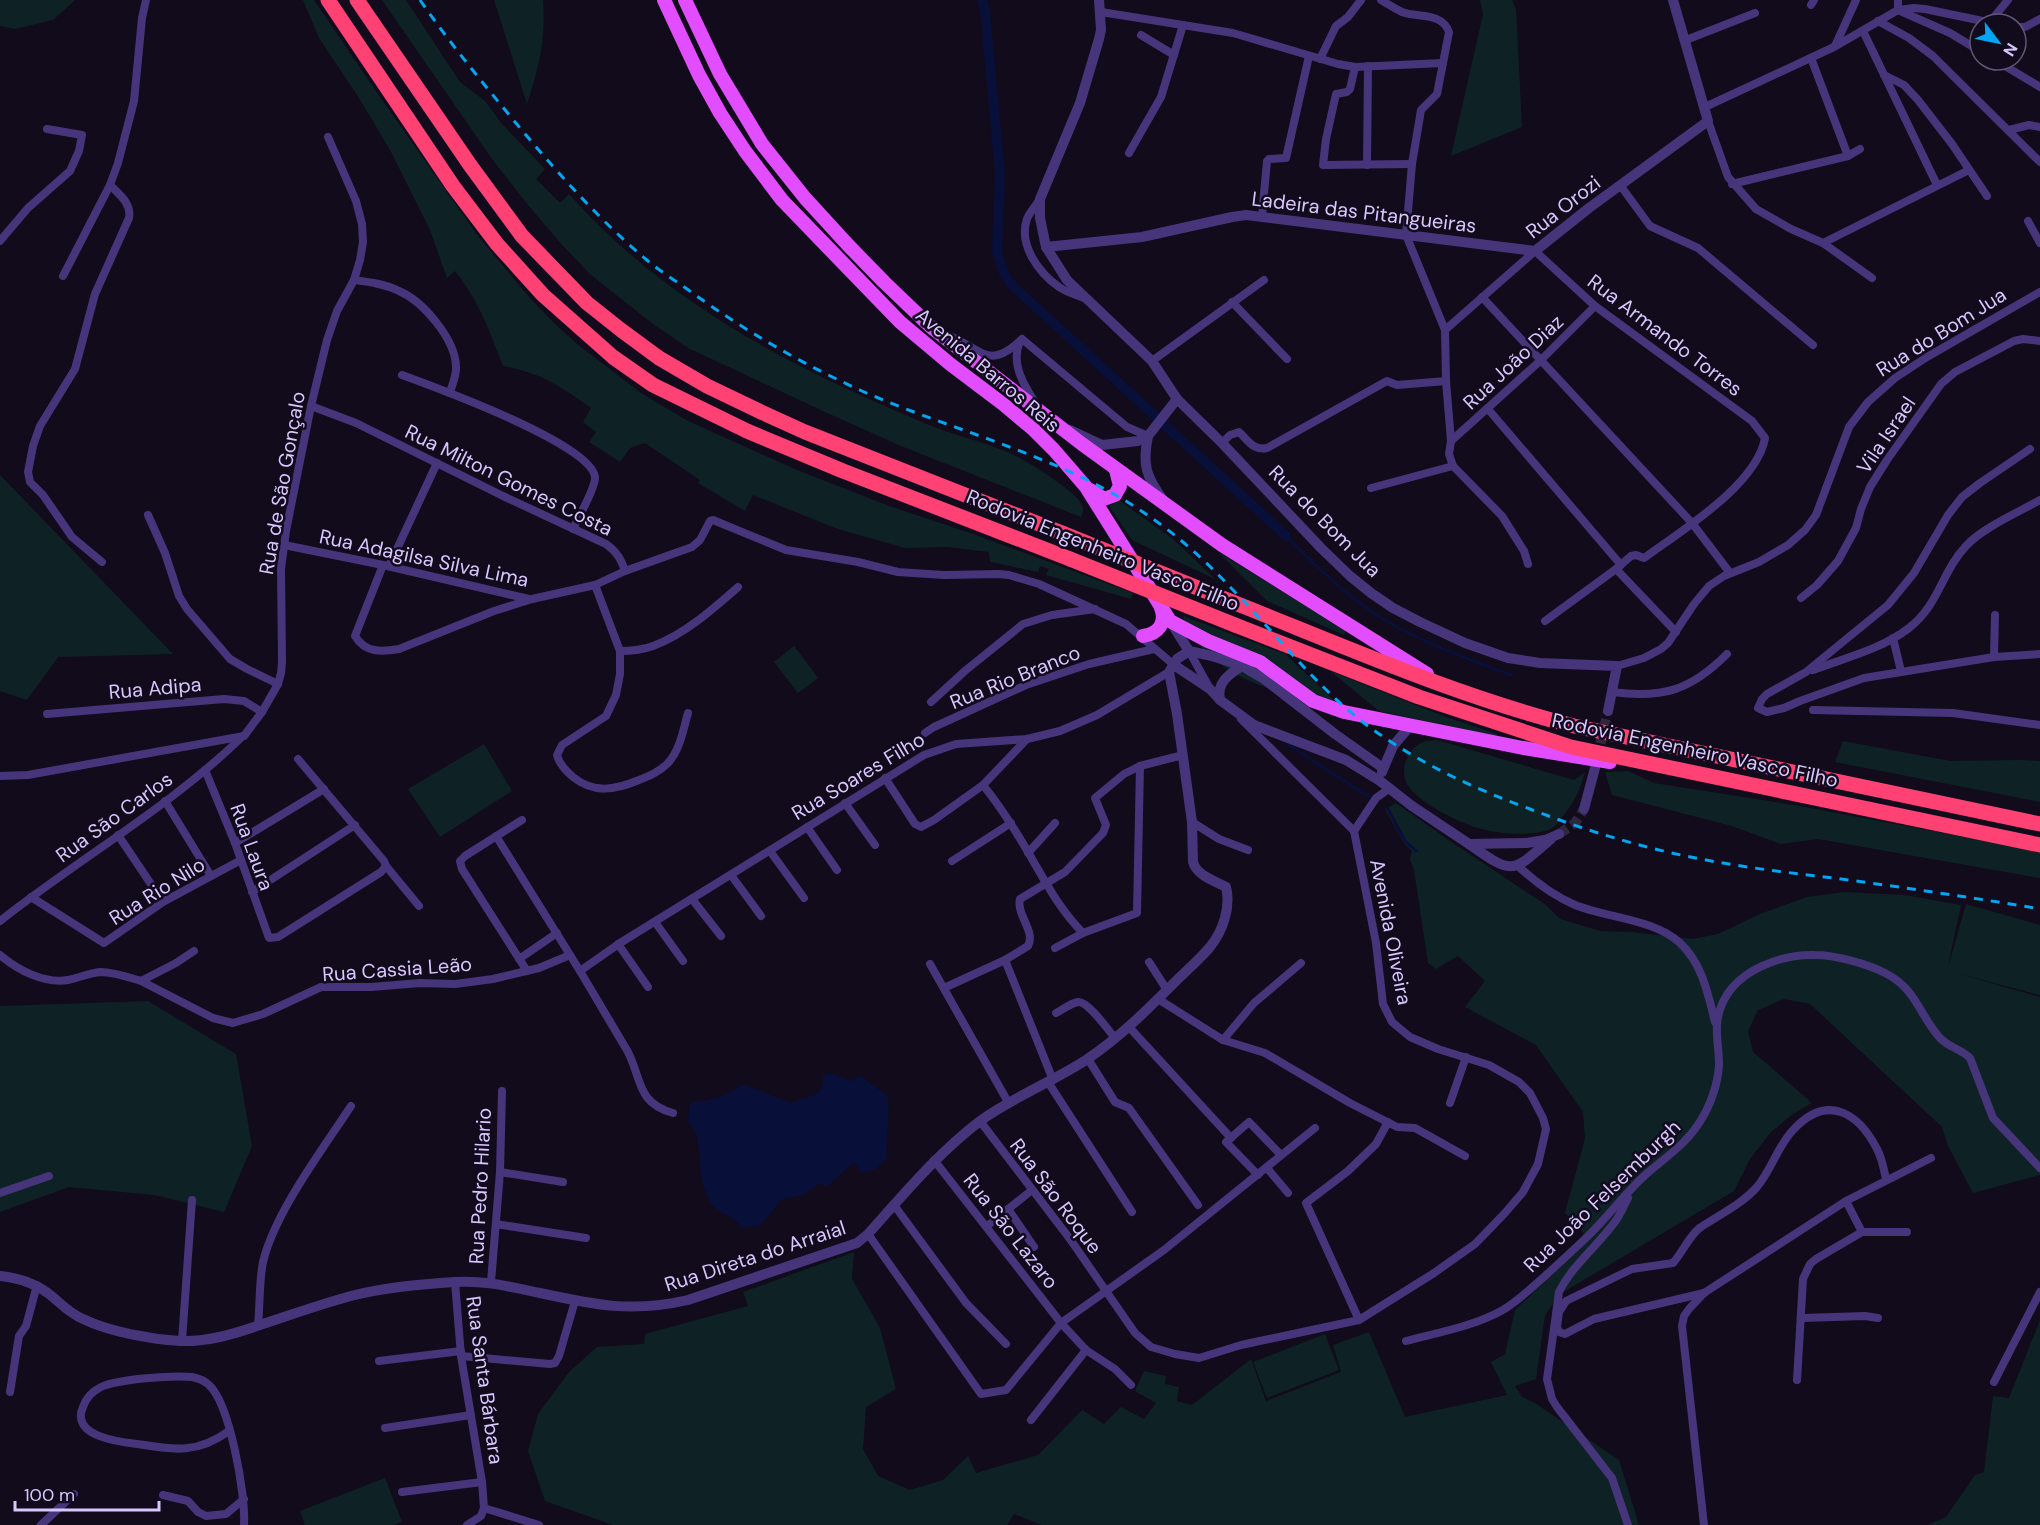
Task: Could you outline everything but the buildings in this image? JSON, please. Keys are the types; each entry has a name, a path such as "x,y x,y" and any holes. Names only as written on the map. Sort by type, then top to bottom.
{"highway":[{"name":"Rodovia Engenheiro Vasco Filho","path":"328,0 453,186 497,244 543,295 613,357 653,384 747,431 843,471 1419,697 1485,720 1571,747 2040,844"},
{"name":"Rodovia Engenheiro Vasco Filho","path":"357,0 470,165 522,236 587,303 659,357 707,386 805,432 1449,688 1518,711 1574,726 2040,824"}],"main road":[{"name":"Avenida Barros Reis","path":"664,0 699,75 720,113 745,152 782,200 900,322 1034,430 1086,487 1170,621"},
{"name":"Avenida Barros Reis","path":"685,0 720,74 762,144 805,198 848,245 932,327 1167,507 1374,643 1449,688"},
{"path":"1086,487 1099,496 1110,498 1118,492 1120,486 1116,470"},
{"path":"1143,636 1157,631 1162,623 1164,615 1160,603"},
{"path":"1170,621 1208,641 1260,662 1313,701 1344,712 1563,755 1665,767"}],"street":[{"path":"63,276 110,185 118,163 134,101 142,18 146,0"},
{"path":"1320,59 1336,26 1348,17 1361,0"},
{"path":"1381,0 1403,13 1436,18 1448,28 1437,94 1421,110 1412,164 1406,235 1445,330 1451,441 1449,454 1453,466 1499,511 1524,551 1528,564"},
{"path":"1673,0 1708,121 1732,184 1756,209 1770,219 1823,243 1872,278"},
{"path":"1834,47 1856,0"},
{"path":"1898,0 1898,10"},
{"path":"1088,299 1060,289 1041,273 1030,254 1025,236 1027,219 1040,200 1080,103 1099,39 1100,6 1184,25 1233,33 1355,67 1443,63"},
{"path":"1705,107 1834,47 1898,10 1925,9 1968,18"},
{"path":"1898,10 1950,33 1968,44"},
{"path":"1686,40 1755,13"},
{"path":"1878,21 1909,38 1933,56 2040,162"},
{"path":"1129,153 1161,97 1184,25"},
{"path":"1863,31 1937,185"},
{"path":"1141,35 1174,55"},
{"path":"1263,216 1267,161 1286,158 1309,56"},
{"path":"1811,58 1848,156"},
{"path":"1367,165 1368,66"},
{"path":"1355,67 1350,89 1347,92 1336,94 1323,165 1412,164"},
{"path":"2015,72 2040,87"},
{"path":"1884,75 1904,85 1913,94 1987,196"},
{"name":"Rua Orozi","path":"1445,330 1536,251 1620,185 1708,121"},
{"path":"2009,130 2029,125 2040,127"},
{"path":"0,241 28,207 70,171 79,151 82,135 47,129"},
{"name":"Rua de São Gonçalo","path":"244,736 262,712 278,684 282,662 281,569 284,544 311,406 327,340 337,311 354,280 363,242 363,224 356,201 328,137"},
{"path":"1732,184 1848,156 1860,149"},
{"path":"1823,243 1969,170"},
{"path":"102,562 77,543 43,495 28,479 28,472 40,426 75,369 95,294 129,218 127,204 110,185"},
{"path":"1620,185 1650,226 1698,248 1813,345"},
{"path":"1040,200 1040,218 1046,247"},
{"name":"Ladeira das Pitangueiras","path":"1046,247 1142,237 1232,216 1263,216 1536,251"},
{"path":"2028,221 2040,243"},
{"name":"Rua do Bom Jua","path":"1046,247 1067,280 1152,361 1177,399 1343,569 1371,593 1393,608 1465,643 1508,658 1539,663 1617,666 1653,654 1668,643 1701,595 1717,580 1759,562 1788,545 1805,530 1820,506 1849,427 1868,402 1894,378 2040,292"},
{"name":"Rua Armando Torres","path":"1536,251 1595,306 1752,421 1761,431 1765,438 1763,449 1754,467 1692,523"},
{"path":"354,280 372,282 400,291 415,301 434,320 446,336 456,365 450,393"},
{"path":"1152,361 1264,280"},
{"path":"1482,297 1692,523 1730,573"},
{"path":"1232,302 1287,359"},
{"name":"Rua João Diaz","path":"1451,441 1541,360 1595,306"},
{"path":"932,327 987,356 1000,356 1009,352 1022,339"},
{"path":"1022,339 1016,355 1018,369 1024,386 1039,410"},
{"path":"1022,339 1127,427 1152,432"},
{"name":"Vila Israel","path":"1801,598 1817,585 1838,561 1856,528 1870,487 1941,384 1955,372 2014,340 2040,341"},
{"path":"402,375 450,393 539,432 569,451 592,470 594,480 573,529"},
{"path":"1222,443 1230,435 1239,432 1251,445 1262,449 1267,448 1387,381 1397,385 1446,381"},
{"path":"1167,507 1152,484 1145,465 1152,432 1177,399"},
{"name":"Rua Milton Gomes Costa","path":"311,406 356,423 606,544 621,558 625,571"},
{"path":"1488,409 1676,632"},
{"path":"1056,423 1102,445 1128,443 1152,432"},
{"path":"1806,672 1888,605 1914,573 1948,515 1962,497 2030,450"},
{"path":"437,463 386,565 355,636 361,645 374,650 399,649 494,611 532,599"},
{"path":"1371,488 1453,466"},
{"path":"2040,500 1976,537 1965,547 1934,601 1924,615 1908,629 1869,650 1806,672 1774,689 1762,699 1758,706 1759,710 1767,712 1784,708 1864,678 1994,657 2040,654"},
{"path":"148,515 165,554 179,596 187,609 230,658 254,674 278,684"},
{"path":"625,571 692,547 700,540 710,521 713,520 786,550 858,562 898,572 1010,575 1039,584 1126,624 1143,636 1171,668 1210,688"},
{"path":"1545,621 1631,556 1647,556 1692,523"},
{"name":"Rua Adagilsa Silva Lima","path":"284,544 532,599 595,585 625,571"},
{"path":"595,585 620,651 620,674 612,707 601,720 562,745 558,750 558,759 567,772 592,788 607,790 626,786 656,772 668,763 678,747 688,713"},
{"path":"620,651 652,646 672,636 715,607 738,587"},
{"path":"931,702 1023,624 1063,613 1095,609"},
{"path":"1994,657 1995,615"},
{"path":"1170,621 1210,688 1235,712 1254,725 1346,760 1380,781 1412,806 1496,863 1507,867 1518,866 1557,835 1527,843 1469,844"},
{"path":"1893,638 1900,667"},
{"name":"Rua Rio Branco","path":"925,733 1026,685 1089,664 1154,649"},
{"path":"1171,668 1177,659 1189,651 1242,666 1264,679 1383,768"},
{"path":"1612,692 1648,694 1686,686 1701,678 1727,654"},
{"path":"1220,700 1218,693 1221,684 1228,675 1242,666"},
{"path":"1608,711 1617,666"},
{"name":"Rua Soares Filho","path":"580,971 618,944 924,755 942,747 973,741 1027,739 1073,727 1097,715 1171,668"},
{"name":"Rua Direta do Arraial","path":"0,1276 37,1285 71,1313 84,1320 149,1337 182,1341 208,1340 234,1334 355,1295 389,1288 455,1282 491,1282 575,1301 621,1307 643,1308 666,1305 688,1300 756,1275 851,1245 868,1234 934,1160 980,1121 1008,1102 1088,1059 1129,1027 1211,946 1224,919 1228,907 1228,896 1226,887 1194,867 1192,822 1171,668"},
{"name":"Rua Adipa","path":"47,714 224,699 244,701 262,712"},
{"path":"1813,710 1953,713 2040,725"},
{"path":"1235,712 1354,831 1376,798 1383,768 1393,746 1410,726"},
{"path":"0,776 28,775 244,736"},
{"name":"Rua São Carlos","path":"0,921 206,770 244,736"},
{"path":"885,778 919,827 934,820 983,785 1027,739"},
{"path":"944,988 1005,960 1027,947 1031,941 1022,916 1020,900 1065,872 1103,833 1106,825 1095,798 1124,774 1140,766 1183,755"},
{"path":"298,759 420,906"},
{"path":"1055,948 1083,933 1137,913 1140,766"},
{"path":"1584,808 1595,768"},
{"name":"Rua Laura","path":"206,770 235,843 266,935 270,939 278,937 381,872 386,866"},
{"path":"983,785 1011,823 1067,916 1083,933"},
{"path":"1376,798 1390,788"},
{"path":"235,843 324,789"},
{"path":"165,801 211,876"},
{"path":"845,803 875,845"},
{"path":"522,820 460,861 462,869 526,971"},
{"path":"1192,822 1219,839 1248,850"},
{"path":"952,861 1011,823"},
{"path":"1028,853 1055,823"},
{"path":"252,892 355,825"},
{"path":"807,827 837,870"},
{"name":"Avenida Oliveira","path":"1354,831 1376,943 1383,1004 1387,1015 1410,1037 1438,1049 1489,1065 1519,1082 1530,1093 1541,1113 1546,1129 1538,1164 1523,1192 1475,1244 1359,1320"},
{"path":"118,835 163,902"},
{"path":"496,836 557,933 634,1064 642,1091 647,1099 654,1106 673,1113"},
{"path":"770,851 804,898"},
{"name":"Rua Rio Nilo","path":"31,897 104,943 163,902 241,860"},
{"path":"1518,866 1540,885 1575,905 1661,930 1679,942 1703,977 1716,1024"},
{"path":"731,875 761,916"},
{"path":"692,898 721,936"},
{"path":"655,922 682,961"},
{"path":"519,959 557,933"},
{"path":"618,944 648,987"},
{"path":"141,981 194,951"},
{"name":"Rua Cassia Leão","path":"0,956 22,970 44,979 68,980 99,972 141,981 213,1018 233,1023 263,1014 321,987 455,984 493,979 539,968 570,955"},
{"name":"Rua João Felsemburgh","path":"1406,1341 1472,1323 1500,1312 1517,1301 1590,1234 1634,1187 1686,1140 1710,1104 1719,1066 1716,1024 1723,1001 1739,979 1750,972 1782,960 1808,955 1836,956 1886,973 1912,995 1940,1038 1970,1058 1994,1118 2040,1168"},
{"path":"1005,960 1050,1081 1132,1212"},
{"path":"1149,962 1167,990"},
{"path":"1223,1040 1254,1003 1301,963"},
{"path":"930,964 1008,1102"},
{"path":"1158,999 1223,1040 1265,1053 1350,1103 1398,1127 1415,1128 1465,1156"},
{"path":"1056,1013 1077,1002 1082,1003 1090,1008 1115,1038"},
{"path":"1129,1027 1258,1174"},
{"path":"1450,1103 1466,1057"},
{"path":"1088,1059 1115,1102 1129,1108 1198,1205"},
{"name":"Rua Pedro Hilario","path":"491,1282 500,1172 502,1091"},
{"path":"258,1326 263,1262 273,1234 289,1202 351,1106"},
{"path":"1704,1293 1594,1320 1565,1334 1559,1332 1557,1327 1561,1307 1571,1299 1632,1269 1674,1263 1691,1236 1700,1227 1744,1199 1756,1188 1794,1129 1819,1111 1836,1111 1856,1119 1878,1150 1886,1179"},
{"name":"Rua São Roque","path":"980,1121 1070,1239 1135,1333 1151,1347 1199,1358 1241,1345 1359,1320"},
{"path":"1229,1140 1249,1122 1281,1155"},
{"path":"1359,1320 1306,1203 1348,1171 1376,1144 1389,1122"},
{"path":"868,1234 981,1394 1006,1390 1061,1323 1164,1250 1315,1128"},
{"path":"1704,1525 1682,1326 1684,1317 1704,1293 1846,1201 1931,1158"},
{"name":"Rua São Lazaro","path":"934,1160 1061,1323 1086,1350 1115,1369 1131,1385"},
{"path":"1267,1167 1288,1193"},
{"path":"500,1172 563,1182"},
{"path":"0,1193 49,1176"},
{"path":"1628,1525 1612,1478 1557,1407 1552,1399 1547,1379 1559,1292 1564,1281 1617,1219 1634,1187"},
{"path":"987,1226 1032,1190"},
{"path":"182,1341 192,1200"},
{"path":"1846,1201 1862,1232"},
{"path":"894,1205 966,1304 1006,1344"},
{"path":"1008,1209 1034,1247"},
{"path":"496,1224 586,1238"},
{"path":"1797,1380 1803,1279 1810,1264 1862,1232 1907,1232"},
{"name":"Rua Santa Bárbara","path":"455,1282 461,1354 482,1482 484,1508"},
{"path":"10,1392 19,1336 26,1326 37,1285"},
{"path":"1994,1382 2040,1292"},
{"path":"379,1361 461,1354 555,1363 575,1301"},
{"path":"1802,1318 1865,1316 1878,1318"},
{"path":"1031,1420 1086,1350"},
{"path":"229,1431 202,1446 163,1448 124,1442 94,1434 85,1428 81,1419 81,1410 93,1392 112,1384 146,1379 192,1377 208,1385 216,1393 229,1431 244,1499 244,1525"},
{"path":"385,1428 471,1415"},
{"path":"402,1491 482,1482"},
{"path":"41,1525 74,1494"},
{"path":"163,1495 188,1501 198,1512 206,1516 226,1514 244,1499"},
{"path":"466,1525 481,1516 484,1508 539,1525"}],"green space":[{"path":"0,0 75,0 53,20 15,29 0,26"},
{"path":"303,0 314,0 478,236 530,298 577,344 641,393 688,421 797,470 892,507 1133,593 1131,599 1046,575 1049,569 1040,566 1038,572 990,562 989,552 948,547 905,548 838,529 753,495 745,511 698,483 700,480 645,443 630,448 620,462 589,442 596,432 583,422 591,408 550,381 529,372 503,366 477,304 463,282 455,271 447,278 430,230 390,150 319,38"},
{"path":"382,0 406,0 460,82 485,101 502,124 545,169 536,179 560,203 569,194 646,268 732,328 824,378 933,427 990,445 1019,458 1071,492 1082,505 1081,517 901,446 825,412 688,348 653,324 591,275 528,205 492,159"},
{"path":"494,0 543,0 541,53 527,104"},
{"path":"1480,0 1512,0 1516,9 1522,127 1451,156 1483,14"},
{"path":"0,475 173,654 58,657 27,700 0,691"},
{"path":"1120,501 1173,539 1215,579 1132,540 1109,506"},
{"path":"1218,552 1346,631 1344,635 1267,601"},
{"path":"1183,616 1285,654 1338,704 1265,687 1231,672 1192,638"},
{"path":"794,646 818,678 798,693 774,662"},
{"path":"1330,671 1446,717 1497,734 1494,736 1379,711"},
{"path":"1437,740 1574,780 1585,772 1574,800 1554,827 1530,833 1501,833 1486,830 1442,813 1421,799 1407,784 1404,772 1409,754 1423,742"},
{"path":"1843,741 1950,761 2040,761 2040,802 1835,762"},
{"path":"484,744 512,791 440,837 408,789"},
{"path":"1628,771 1654,783 1794,805 2040,851 2040,878 1818,839 1781,844 1732,826 1612,795 1605,772"},
{"path":"1396,803 1546,905 1560,919 1601,931 1692,939 1718,934 1760,914 1807,897 1844,892 1905,895 1961,905 1947,971 1966,904 2040,925 2040,995 1952,972 2040,997 2040,1175 1973,1193 1948,1146 1942,1127 1810,1004 1784,999 1758,1010 1748,1031 1753,1052 1812,1103 1793,1114 1771,1132 1750,1159 1734,1191 1560,1294 1545,1315 1536,1379 1515,1386 1522,1397 1535,1403 1619,1460 1639,1525 1042,1525 1014,1514 1007,1525 613,1525 545,1501 528,1451 538,1414 569,1372 597,1347 644,1344 645,1334 748,1306 743,1292 854,1252 852,1279 880,1328 896,1389 866,1407 863,1449 878,1476 910,1490 943,1480 968,1456 976,1473 1038,1455 1082,1410 1104,1424 1121,1407 1144,1419 1156,1403 1135,1391 1144,1371 1166,1376 1165,1384 1179,1387 1177,1401 1192,1405 1251,1359 1266,1401 1341,1372 1333,1345 1369,1332 1405,1417 1507,1395 1491,1362 1505,1354 1515,1310 1590,1240 1565,1213 1585,1138 1583,1112 1536,1045 1465,1007 1485,981 1458,956 1436,969 1428,963 1414,870 1410,859 1412,851 1404,843 1385,809"},
{"path":"148,1001 236,1054 252,1146 224,1212 155,1195 69,1187 0,1212 0,1006"},
{"path":"2040,1320 2040,1525 1927,1525 1946,1517 1975,1475 1984,1472 1993,1396 2009,1398"},
{"path":"1325,1334 1339,1370 1267,1398 1253,1362"},
{"path":"385,1478 402,1522 393,1525 305,1525 300,1511"}],"shaded area":[{"path":"831,1073 852,1081 859,1075 887,1095 889,1106 886,1159 876,1169 861,1173 854,1162 827,1187 819,1183 806,1194 781,1200 761,1225 741,1228 735,1220 712,1205 704,1188 697,1137 688,1121 690,1102 705,1101 746,1085 791,1103 818,1093 823,1083 823,1075"}],"waterway":[{"path":"982,0 985,11 1000,174 997,252 1004,274 1012,285 1286,536"},
{"path":"1286,536 1341,588 1378,616 1433,645 1511,675"},
{"path":"1286,741 1369,797"},
{"path":"1388,809 1405,841 1416,851"}],"tunnel":[{"path":"1597,758 1608,711"},
{"path":"1559,834 1575,823 1584,809"}],"railway":[{"path":"420,0 466,62 546,159 612,229 657,268 750,331 839,380 893,404 1020,451 1082,477 1129,503 1161,524 1205,561 1314,678 1349,711 1425,763 1487,792 1551,817 1617,839 1661,850 1741,866 2040,909"}]}
